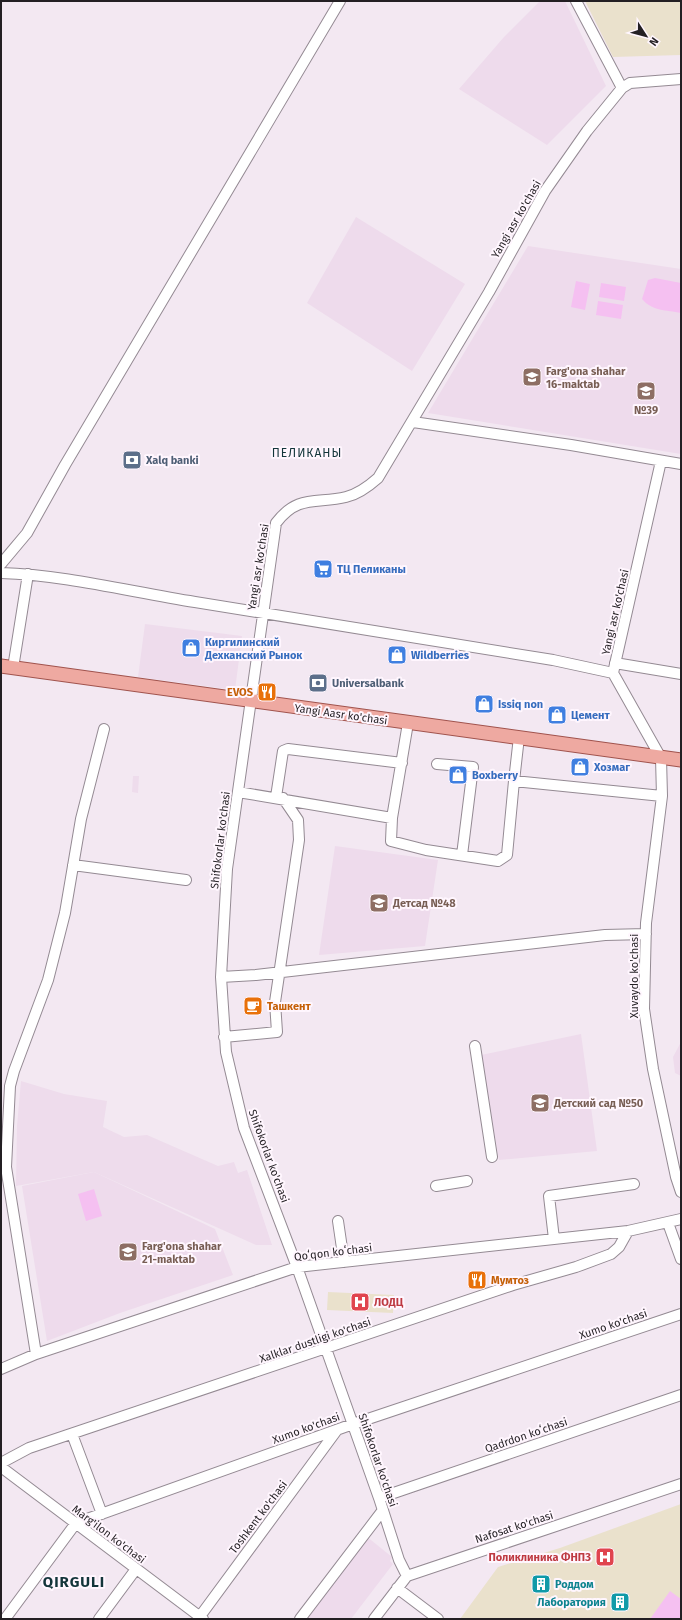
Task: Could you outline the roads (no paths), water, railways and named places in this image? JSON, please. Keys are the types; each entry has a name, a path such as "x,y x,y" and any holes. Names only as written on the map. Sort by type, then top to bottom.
{"main road":[{"name":"Yangi Aasr ko'chasi","path":"7,667 251,700 408,724 519,737 681,760"}],"street":[{"path":"1,564 17,547 27,533 64,465 340,1"},
{"path":"576,1 622,88 630,84 681,79"},
{"name":"Yangi asr ko'chasi","path":"251,700 276,523 283,514 298,503 312,500 346,497 368,486 378,478 489,292 545,191 587,131 622,88"},
{"path":"412,422 616,452 661,462 681,464"},
{"name":"Yangi asr ko'chasi","path":"614,668 661,462"},
{"path":"1,573 28,574 553,660 614,668 681,674"},
{"path":"7,667 28,574"},
{"path":"614,668 661,758"},
{"name":"Shifokorlar ko'chasi","path":"251,700 227,869 221,977 226,1052 244,1128 327,1349 399,1560 407,1576"},
{"path":"408,724 392,818 391,841 426,850 498,860 506,855 519,737"},
{"path":"36,1354 6,1167 10,1086 14,1071 46,984 65,913 81,819 104,729"},
{"path":"224,1037 277,1032 276,1002 279,971 299,840 298,820 280,798 283,750 288,749 402,764"},
{"name":"Xuvaydo ko'chasi","path":"661,758 662,796 646,934 644,1009 653,1069 676,1177 681,1192"},
{"path":"437,764 472,767 462,855"},
{"path":"514,781 662,796"},
{"path":"238,792 392,818"},
{"path":"73,864 186,880"},
{"path":"221,977 605,935 646,934"},
{"path":"475,1046 492,1157"},
{"path":"436,1186 467,1181"},
{"path":"554,1239 548,1196 634,1184"},
{"name":"Qoʻqon koʻchasi","path":"1,1370 36,1354 297,1267 628,1231 681,1219"},
{"path":"338,1221 344,1262"},
{"path":"668,1223 681,1259"},
{"name":"Xalklar dustligi ko'chasi","path":"1,1463 29,1448 327,1349 513,1285 576,1267 604,1256 619,1247 628,1231"},
{"name":"Xumo ko'chasi","path":"76,1523 353,1424 681,1314"},
{"name":"Qadrdon koʻchasi","path":"379,1498 681,1395"},
{"name":"Toshkent ko'chasi","path":"200,1618 338,1430"},
{"path":"72,1434 102,1514"},
{"name":"Marg'ilon ko'chasi","path":"3,1473 76,1523 200,1618"},
{"name":"Nafosat ko'chasi","path":"407,1576 681,1484"},
{"path":"300,1619 383,1510"},
{"path":"6,1619 76,1523"},
{"path":"99,1619 136,1569"},
{"path":"374,1619 407,1576"},
{"path":"397,1588 438,1619"}],"place":[{"name":"Farg'ona shahar 16-maktab","path":"532,377"},
{"name":"№39","path":"646,391"},
{"name":"Xalq banki","path":"132,460"},
{"name":"ТЦ Пеликаны","path":"323,569"},
{"name":"Киргилинский Дехканский Рынок","path":"191,648"},
{"name":"Wildberries","path":"397,655"},
{"name":"Universalbank","path":"318,683"},
{"name":"EVOS","path":"267,692"},
{"name":"Issiq non","path":"484,704"},
{"name":"Цемент","path":"557,715"},
{"name":"Хозмаг","path":"580,767"},
{"name":"Boxberry","path":"458,775"},
{"name":"Детсад №48","path":"379,903"},
{"name":"Ташкент","path":"253,1006"},
{"name":"Детский сад №50","path":"540,1103"},
{"name":"Farg'ona shahar 21-maktab","path":"128,1252"},
{"name":"Mумтоз","path":"477,1280"},
{"name":"ЛОДЦ","path":"360,1302"},
{"name":"Поликлиника ФНПЗ","path":"605,1557"},
{"name":"Роддом","path":"541,1584"},
{"name":"Лаборатория","path":"620,1602"}],"district":[{"name":"ПЕЛИКАНЫ","path":"307,453"},
{"name":"QIRGULI","path":"74,1582"}]}
